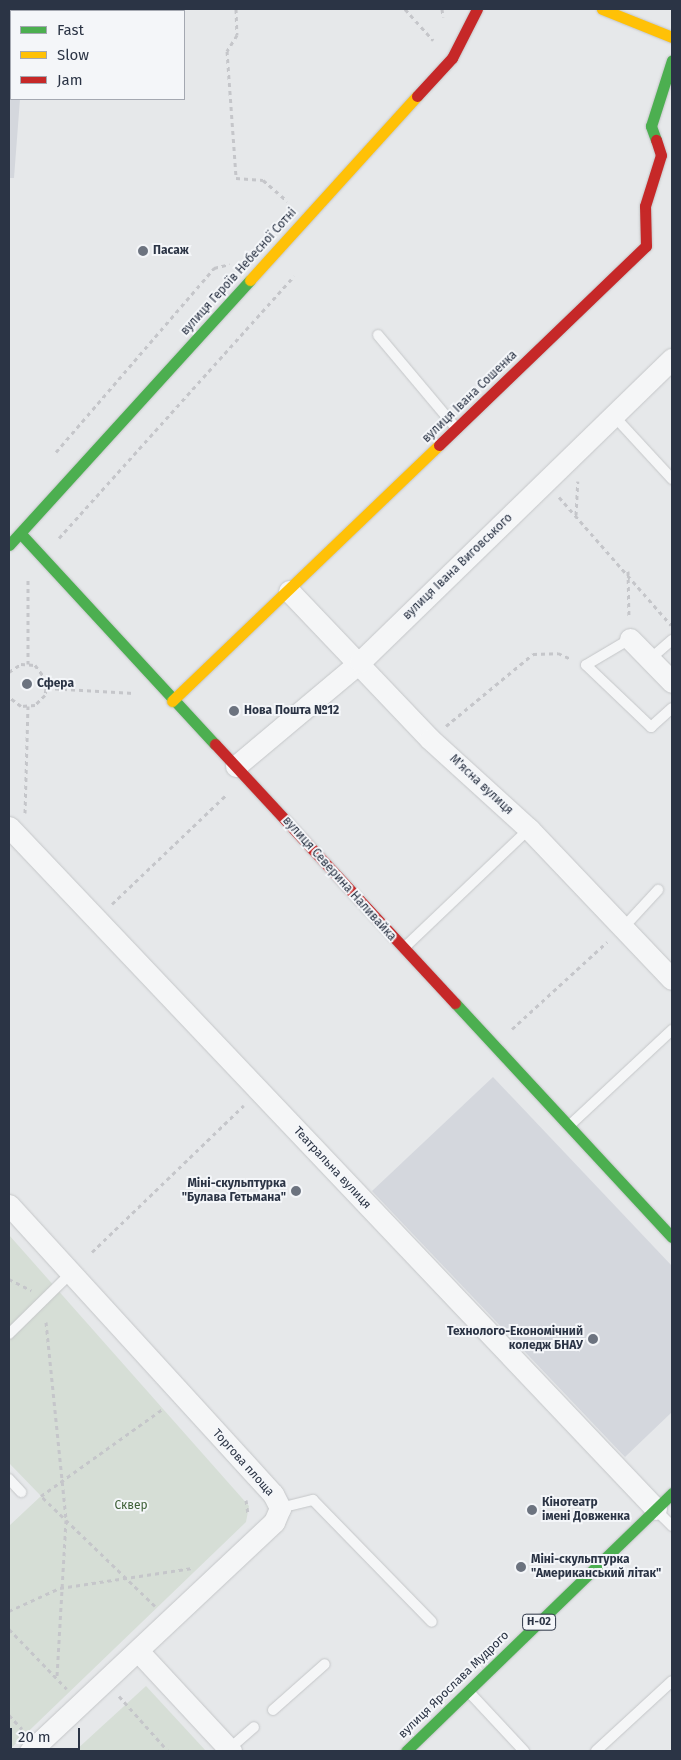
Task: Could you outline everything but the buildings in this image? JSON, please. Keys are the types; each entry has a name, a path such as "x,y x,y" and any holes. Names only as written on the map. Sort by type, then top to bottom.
{"street":[{"name":"вулиця Героїв Небесної Сотні","path":"13,532 452,58 477,9"},
{"path":"602,9 672,37"},
{"name":"вулиця Івана Сошенка","path":"169,698 289,590 646,246 645,206 661,155 651,126 672,60"},
{"name":"вулиця Івана Виговського","path":"241,771 360,662 672,359"},
{"name":"вулиця Северина Наливайка","path":"13,532 169,698 241,771 493,1046 672,1237"},
{"name":"Мʼясна вулиця","path":"289,590 360,662 430,739 529,829 672,979"},
{"path":"630,638 672,682"},
{"name":"Театральна вулиця","path":"9,827 656,1509"},
{"name":"Торгова площа","path":"9,1205 273,1494 280,1508 274,1522 160,1611 138,1651 105,1681 25,1741"},
{"name":"вулиця Ярослава Мудрого","path":"406,1751 672,1493"},
{"path":"138,1651 230,1750"}],"lane":[{"path":"378,335 457,428"},
{"path":"614,416 672,478"},
{"path":"630,638 586,665 651,727 672,708"},
{"path":"650,659 672,640"},
{"path":"404,949 529,829"},
{"path":"624,928 658,890"},
{"path":"568,1126 672,1030"},
{"path":"9,1334 71,1273"},
{"path":"9,1479 21,1492"},
{"path":"280,1508 313,1500 432,1622"},
{"path":"656,1509 672,1526"},
{"path":"273,1710 325,1664"},
{"path":"596,1751 672,1681"},
{"path":"468,1692 524,1751"},
{"path":"230,1750 254,1727"}],"path":[{"path":"236,9 237,35 227,52 236,178 263,180 295,208"},
{"path":"405,9 438,44"},
{"path":"66,530 294,276"},
{"path":"546,482 671,620 672,640"},
{"path":"28,571 28,664"},
{"path":"628,571 630,638"},
{"path":"430,739 533,654 558,653 586,665"},
{"path":"9,672 28,664 41,669 47,688 41,701 28,706 9,698"},
{"path":"47,688 169,698"},
{"path":"24,843 28,706"},
{"path":"97,918 241,771"},
{"path":"493,1046 624,928"},
{"path":"92,1252 260,1090"},
{"path":"9,1279 46,1298 47,1347 56,1390 65,1478 66,1520 60,1588 57,1678"},
{"path":"158,1401 170,1415"},
{"path":"160,1611 41,1496 164,1408"},
{"path":"240,1492 249,1506 246,1522"},
{"path":"9,1611 60,1588 123,1576 200,1567 192,1574"},
{"path":"9,1629 69,1691"},
{"path":"105,1681 168,1751"},
{"path":"63,1697 76,1685"},
{"path":"9,1715 25,1741"},
{"path":"25,1741 32,1727"}],"shaded area":[{"path":"9,9 26,9 10,10 10,100 20,100 14,178 9,178"},
{"name":"Технолого-Економічний коледж БНАУ","path":"493,1077 672,1266 672,1412 625,1457 372,1191"}],"green space":[{"name":"Сквер","path":"9,1235 249,1506 246,1522 9,1750 9,1526 41,1496 9,1463"},
{"path":"146,1686 206,1751 75,1751"}],"traffic: fast":[{"path":"656,140 651,126 672,60"},
{"path":"9,545 250,280"},
{"path":"21,534 215,744"},
{"path":"455,1003 672,1237"},
{"path":"406,1751 672,1493"}],"traffic: slow":[{"path":"602,9 672,37"},
{"path":"250,280 417,96"},
{"path":"172,701 439,445"}],"traffic: jam":[{"path":"417,96 452,58 477,9"},
{"path":"439,445 646,246 645,206 661,155 656,140"},
{"path":"215,744 455,1003"}],"place":[{"name":"Пасаж","path":"143,251"},
{"name":"Сфера","path":"27,684"},
{"name":"Нова Пошта №12","path":"234,711"},
{"name":"Міні-скульптурка \"Булава Гетьмана\"","path":"296,1191"},
{"name":"Технолого-Економічний коледж БНАУ","path":"593,1339"},
{"name":"Кінотеатр імені Довженка","path":"532,1510"},
{"name":"Міні-скульптурка \"Американський літак\"","path":"521,1567"}]}
